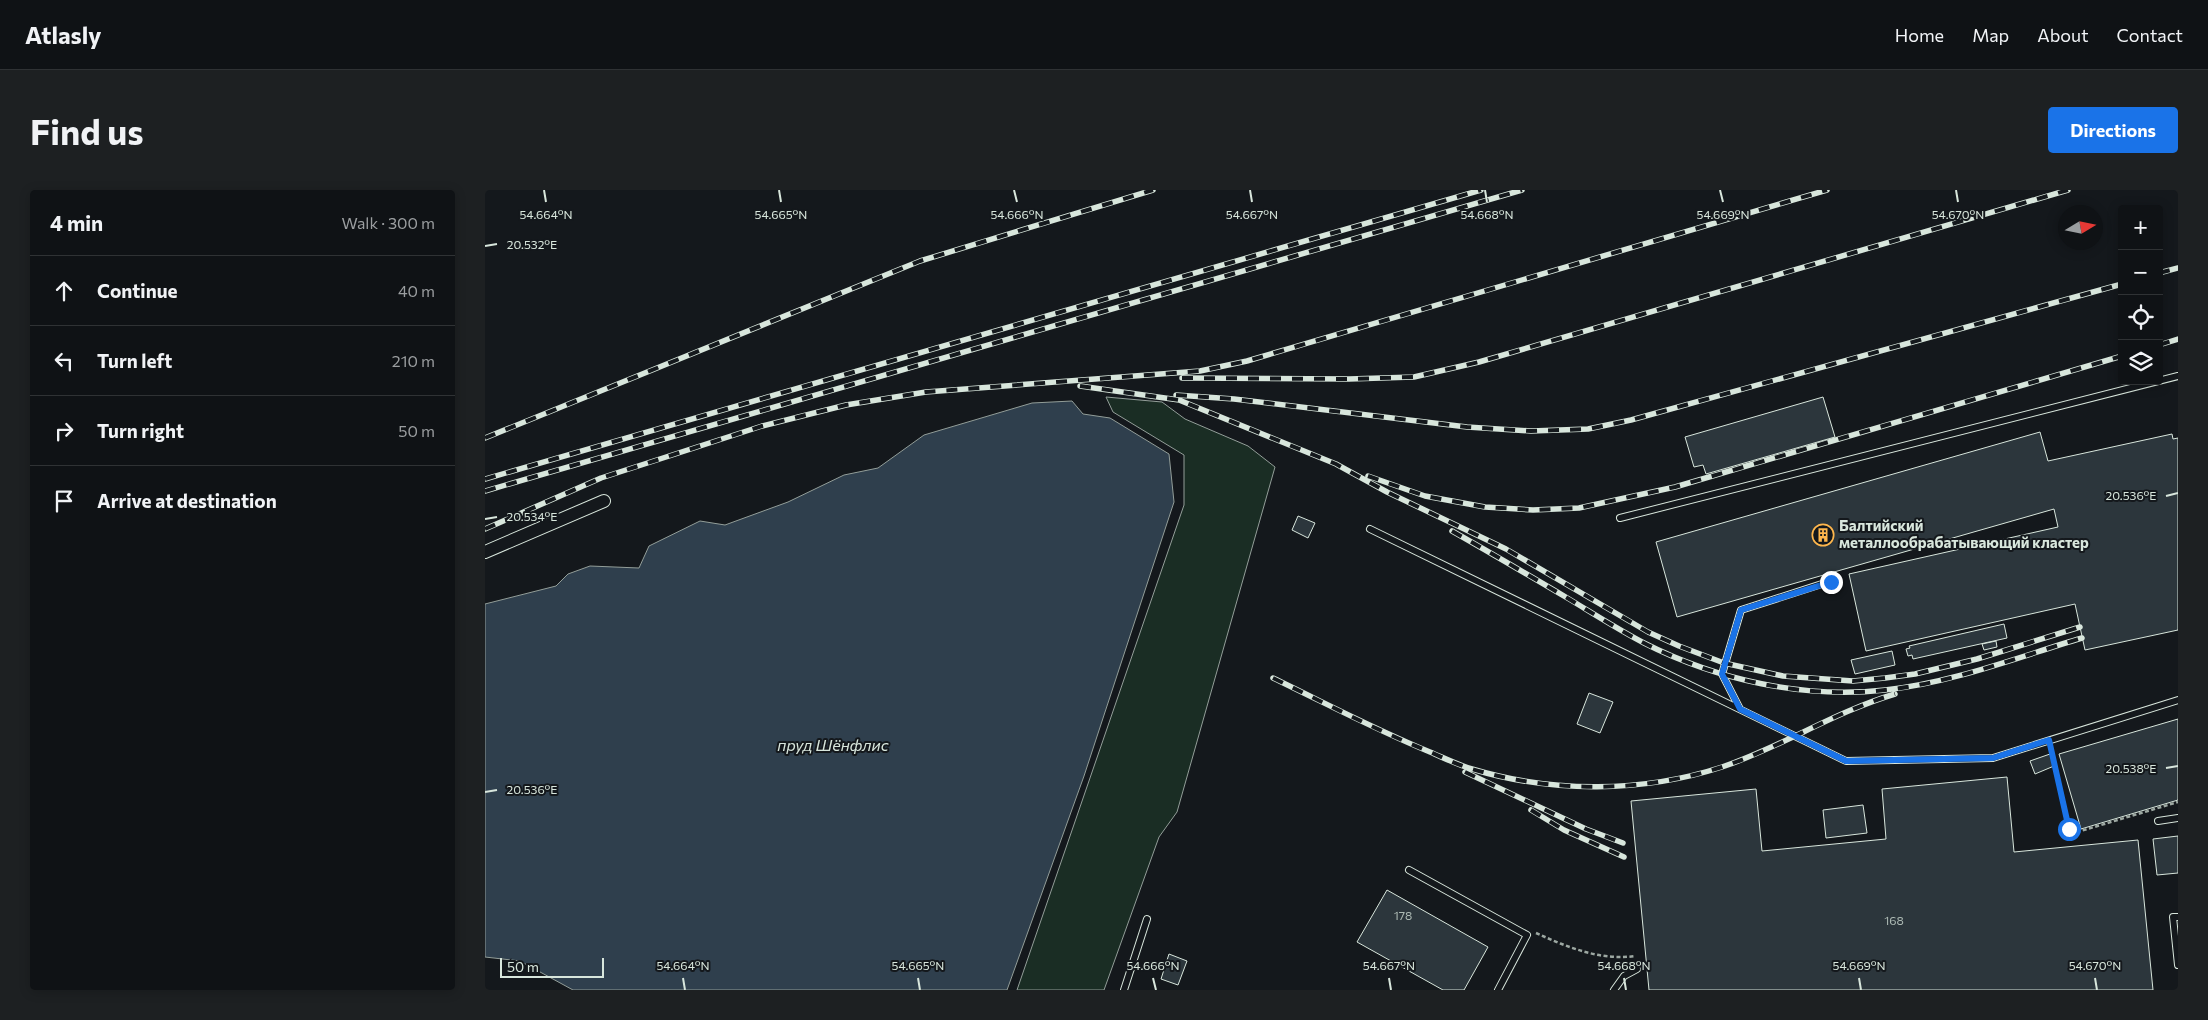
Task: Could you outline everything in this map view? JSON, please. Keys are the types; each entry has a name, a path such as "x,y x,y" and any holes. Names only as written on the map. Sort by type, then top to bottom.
{"street":[{"path":"485,552 604,500"}],"lane":[{"path":"1620,518 2178,376"},
{"path":"1370,529 1846,761 1993,758 2178,700"},
{"path":"1740,709 1722,674 1741,610 1831,582"},
{"path":"2158,821 2178,818"},
{"path":"1409,870 1527,935 1498,990"},
{"path":"2178,917 2173,917 2178,966"},
{"path":"1124,990 1147,919"},
{"path":"1613,990 1624,976 1637,970"}],"path":[{"path":"2049,740 2069,829 2072,832 2178,802"},
{"path":"1527,935 1533,932 1560,944 1603,956 1635,956"}],"green space":[{"path":"1106,397 1162,402 1185,419 1248,446 1275,467 1177,812 1159,837 1104,990 1017,990 1184,505 1184,455 1113,412"}],"water":[{"name":"пруд Шёнфлис","path":"1072,401 1083,414 1110,418 1169,454 1174,502 1084,776 1007,990 573,990 520,961 485,957 485,604 556,586 568,574 590,566 639,568 649,546 700,521 725,525 788,502 844,475 878,468 924,435 1032,403"}],"building":[{"path":"1823,397 1835,437 1706,474 1703,465 1694,467 1685,437"},
{"name":"Балтийский металлообрабатывающий кластер","path":"2040,432 2048,461 2172,434 2173,439 2178,438 2178,630 2085,650 2075,604 1866,651 1849,574 2058,527 2054,509 1677,617 1656,542"},
{"path":"1298,516 1315,523 1308,538 1292,530"},
{"path":"2004,624 2007,638 1913,659 1912,655 1908,656 1906,649 1910,648 1909,646"},
{"path":"1996,641 1997,647 1984,650 1982,644"},
{"path":"1892,651 1895,665 1855,674 1851,660"},
{"path":"1589,693 1613,702 1600,733 1577,724"},
{"path":"2178,719 2178,800 2081,829 2059,754"},
{"path":"2050,754 2054,766 2035,774 2030,761"},
{"path":"2007,777 2014,852 2138,840 2153,990 1649,990 1631,801 1756,789 1762,851 1886,839 1882,789"},
{"path":"1863,805 1867,833 1826,838 1823,810"},
{"path":"2178,836 2178,873 2157,875 2153,839"},
{"path":"1387,890 1488,947 1464,990 1443,990 1357,942"},
{"path":"1169,954 1187,961 1178,985 1161,979"}],"railway":[{"path":"485,438 920,261 1153,190"},
{"path":"485,479 1481,190"},
{"path":"485,491 1522,190"},
{"path":"485,529 601,478 762,426 846,405 926,392 1200,371 1247,361 1827,190"},
{"path":"1182,378 1349,379 1414,377 1479,362 2068,190"},
{"path":"2163,272 2178,268"},
{"path":"1176,395 1234,399 1467,427 1531,431 1588,429 1631,420 2118,285"},
{"path":"2163,344 2178,339"},
{"path":"1368,476 1425,496 1485,507 1533,510 1579,508 1675,487 2118,357"},
{"path":"1080,386 1179,400 1336,464 1387,492 1506,549 1648,632 1724,663 1783,676 1853,681 1885,678 1915,674 1977,659 2080,627"},
{"path":"1452,531 1644,643 1701,667 1761,684 1823,692 1854,692 1910,687 1960,675 2082,638"},
{"path":"1273,678 1390,735 1467,767 1502,777 1534,782 1565,786 1597,787 1660,782 1692,776 1722,767 1766,750 1851,710 1895,694"},
{"path":"1465,772 1586,829 1623,843"},
{"path":"1531,810 1564,830 1624,857"}],"place":[{"name":"Балтийский металлообрабатывающий кластер","path":"1823,535"}],"route":[{"path":"1831,582 1741,610 1722,674 1740,709 1846,761 1993,758 2049,740 2069,829"}]}
